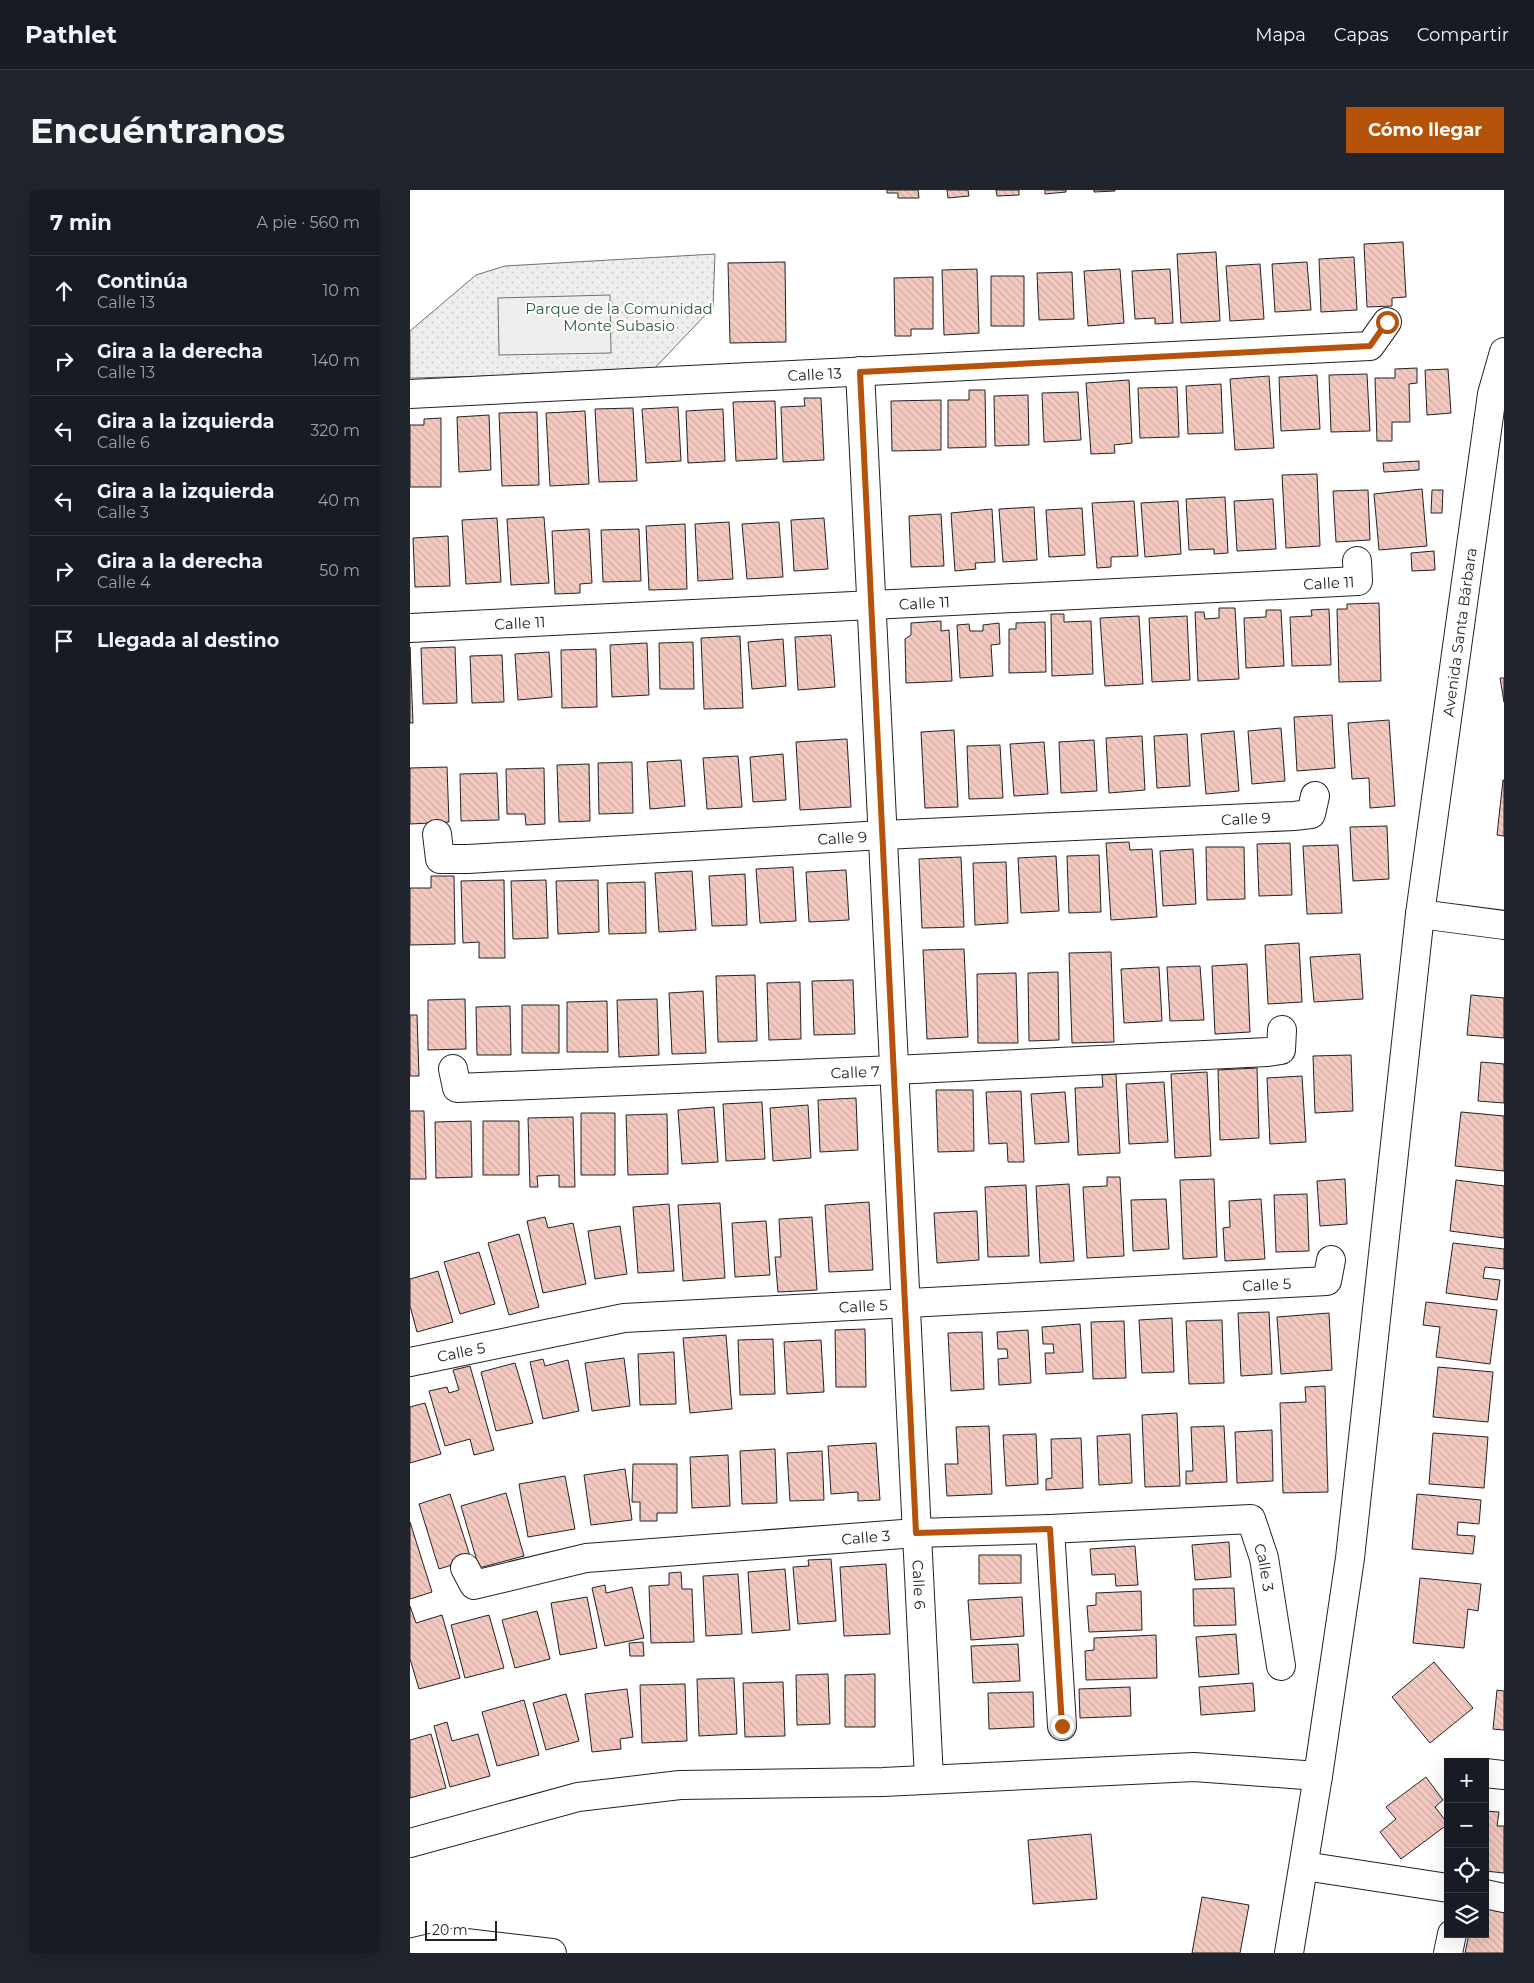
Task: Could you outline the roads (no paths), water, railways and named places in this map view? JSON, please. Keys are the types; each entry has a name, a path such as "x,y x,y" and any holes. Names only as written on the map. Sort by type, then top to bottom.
{"street":[{"name":"Calle 13","path":"410,394 1370,346 1387,322"},
{"name":"Avenida Santa Bárbara","path":"1288,1953 1304,1866 1350,1558 1420,914 1492,394 1504,352"},
{"name":"Calle 6","path":"860,372 929,1779"},
{"name":"Calle 11","path":"410,628 1358,581 1357,561"},
{"name":"Calle 9","path":"437,834 440,859 468,860 883,835 1294,816 1311,814 1315,796"},
{"path":"1420,914 1504,925"},
{"name":"Calle 7","path":"453,1069 457,1088 894,1070 1268,1052 1281,1050 1282,1030"},
{"name":"Calle 5","path":"410,1362 624,1318 1327,1281 1331,1260"},
{"name":"Calle 3","path":"465,1568 474,1585 586,1558 916,1533 1050,1529 1251,1519 1264,1558 1281,1666"},
{"path":"1050,1529 1062,1726"},
{"path":"410,1843 578,1797 680,1785 883,1782 1194,1767 1318,1776"},
{"path":"1489,1773 1504,1775"},
{"path":"1304,1866 1444,1887"},
{"path":"1489,1895 1504,1898"},
{"path":"1448,1953 1451,1938"},
{"path":"410,1953 457,1942 552,1953"}],"park label":[{"name":"Parque de la Comunidad Monte Subasio","path":"619,316"}]}
